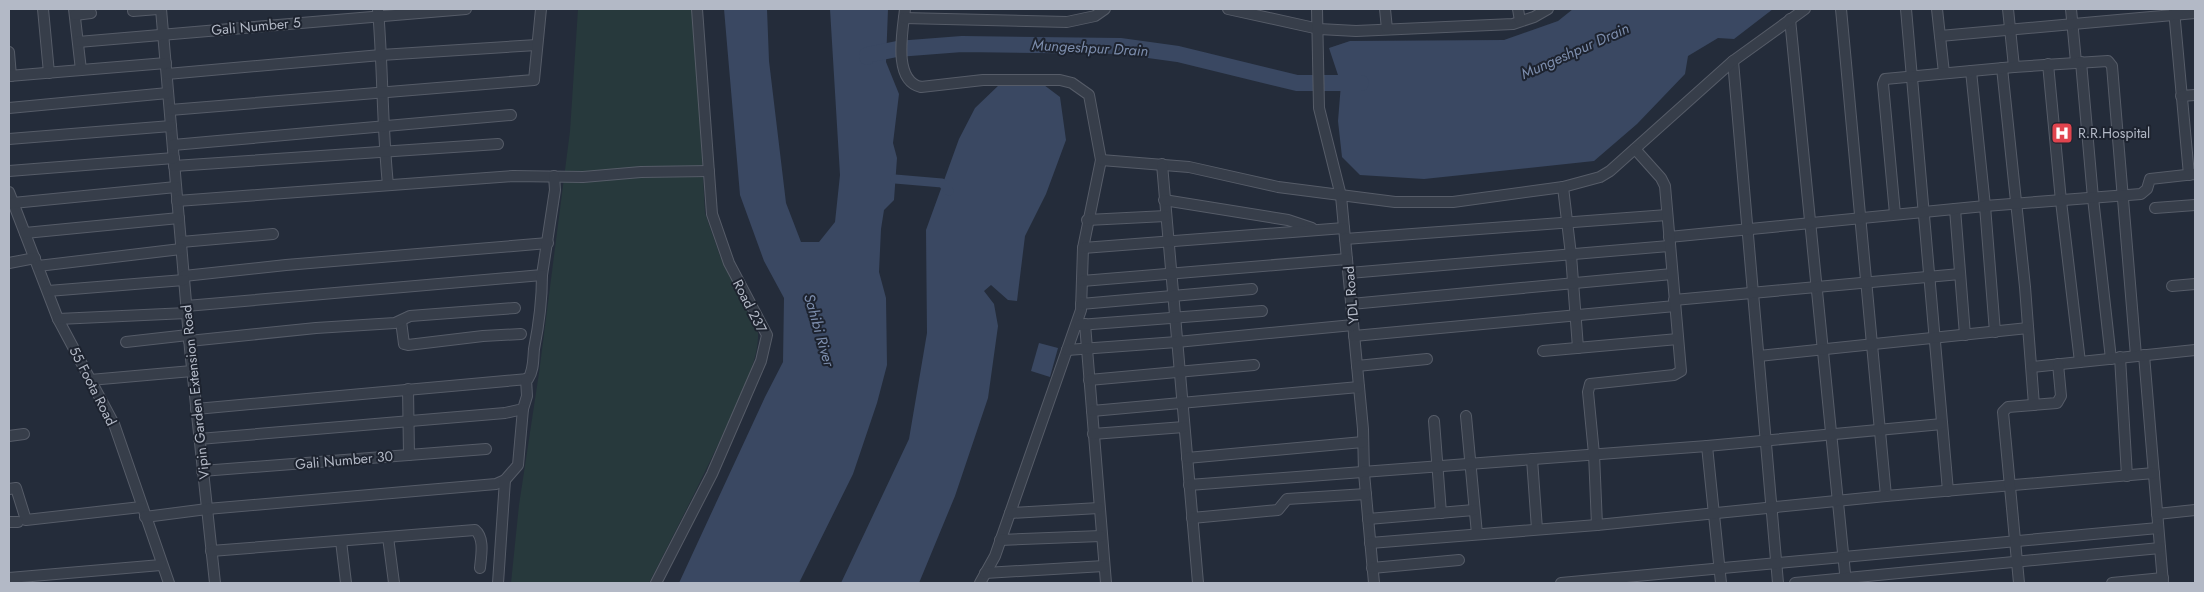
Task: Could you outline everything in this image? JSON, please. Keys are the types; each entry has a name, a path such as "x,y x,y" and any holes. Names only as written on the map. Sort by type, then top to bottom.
{"street":[{"path":"43,9 49,73"},
{"path":"133,11 160,9"},
{"name":"Vipin Garden Extension Road","path":"160,9 164,35 186,310 202,471 216,583"},
{"name":"Gali Number 5","path":"78,42 164,35 378,12 466,9"},
{"path":"170,110 534,80 541,9"},
{"name":"Road 237","path":"656,583 712,474 761,361 767,335 728,263 712,214 697,9"},
{"path":"1105,9 1095,16 1067,22 904,13 902,67 914,84 921,87 990,80 1060,80 1072,82 1089,95 1101,160 1087,220 1083,248 1080,325 1087,349 1106,583"},
{"path":"1228,9 1252,11 1319,29 1388,30 1509,24 1537,16 1548,9"},
{"name":"YDL Road","path":"1317,9 1320,115 1341,196 1359,387 1364,473 1374,583"},
{"path":"1385,9 1388,30"},
{"path":"1518,9 1520,22"},
{"path":"1101,160 1162,164 1189,168 1278,188 1388,201 1444,202 1563,187 1604,175 1734,61 1805,9"},
{"path":"1841,9 1886,496"},
{"path":"1906,9 1948,491"},
{"path":"1937,9 1944,73"},
{"path":"2008,9 2014,67"},
{"path":"2071,9 2093,198 2115,358 2127,476"},
{"path":"81,70 75,12 91,13"},
{"path":"378,12 383,92 382,126 388,185"},
{"path":"1940,36 2174,12 2195,13"},
{"path":"1348,273 1571,255 1748,228 1985,206 2142,194 2147,189 2150,179 2192,175 2191,148 2181,96 2174,12"},
{"path":"1790,19 1846,581"},
{"path":"167,74 381,55 537,45"},
{"path":"9,52 10,76 166,63"},
{"path":"1895,214 1883,84 1885,79 1913,75 2105,60 2112,66 2123,196 2154,473 2163,581 2112,583"},
{"path":"1734,61 1778,583"},
{"path":"2048,64 2060,200 2080,362"},
{"path":"2002,68 2032,367 2034,406"},
{"path":"1971,71 1985,206 1995,332"},
{"path":"9,108 168,94"},
{"path":"2181,96 2195,95"},
{"path":"173,145 512,115"},
{"path":"9,139 171,126"},
{"path":"9,171 385,152 498,144"},
{"path":"1597,525 1594,454 1588,392 1590,384 1679,374 1681,368 1663,182 1635,149"},
{"path":"1162,164 1198,583"},
{"path":"177,201 513,176 583,177 641,172 709,171"},
{"path":"9,488 16,488 26,520 207,509 496,484 505,480 518,465 523,409 527,396 526,379 530,374 542,302 542,275 555,190 554,176"},
{"path":"13,203 176,187"},
{"path":"1563,187 1571,255 1578,348"},
{"name":"55 Foota Road","path":"9,192 58,319 114,424 161,565 169,583"},
{"path":"1164,200 1288,220 1315,230"},
{"path":"2155,208 2195,205"},
{"path":"1955,209 1965,335"},
{"path":"1345,239 1667,215"},
{"path":"1087,220 1166,216"},
{"path":"25,233 179,218"},
{"path":"1083,248 1344,228"},
{"path":"9,263 36,262 273,234"},
{"path":"48,291 184,278 286,265 548,243"},
{"path":"1082,280 1347,258"},
{"path":"1351,304 1672,274"},
{"path":"1067,350 1575,315 1754,293 1960,274"},
{"path":"58,319 186,310 542,275"},
{"path":"2172,286 2195,284"},
{"path":"1081,304 1252,289"},
{"path":"126,342 401,321 410,316 515,308"},
{"path":"1080,325 1262,311"},
{"path":"401,321 404,344 408,346 483,336 521,334"},
{"path":"980,583 995,556 1067,350 1080,325"},
{"path":"1760,356 2028,328"},
{"path":"1543,351 1678,339"},
{"path":"2032,367 2195,350"},
{"path":"1357,366 1427,359"},
{"path":"2019,583 2004,412 2008,407 2053,404 2060,401 2058,364"},
{"path":"1089,380 1254,365"},
{"path":"90,380 192,370"},
{"path":"196,409 526,379"},
{"path":"1092,410 1359,387"},
{"path":"408,390 408,455"},
{"path":"199,440 505,413 523,409"},
{"path":"1466,416 1477,534"},
{"path":"1434,421 1441,513"},
{"path":"1189,485 1707,446 1942,424"},
{"path":"1093,434 1184,427"},
{"path":"9,436 24,434"},
{"path":"1187,458 1363,442"},
{"path":"1707,446 1721,583"},
{"name":"Gali Number 30","path":"202,471 486,449"},
{"path":"1532,459 1537,530"},
{"path":"1370,543 1597,525 1886,496 2154,473"},
{"path":"498,583 505,480"},
{"path":"1192,518 1278,510 1287,499 1366,494"},
{"path":"1010,513 1099,508"},
{"path":"1368,519 1474,510"},
{"path":"2157,514 2195,510"},
{"path":"1561,583 2158,528"},
{"path":"211,551 475,530 480,534 481,540 480,568"},
{"path":"1000,540 1101,536"},
{"path":"388,537 394,583"},
{"path":"341,540 346,583"},
{"path":"1795,583 1846,581 2160,548"},
{"path":"1372,568 1459,560"},
{"path":"9,578 161,565"},
{"path":"985,573 1104,566"}],"shaded area":[{"path":"578,9 694,9 705,213 720,256 758,333 756,353 746,383 703,477 649,583 511,583 519,505 539,373 570,131"}],"water":[{"name":"Sahibi River","path":"724,9 767,9 769,61 786,203 801,242 819,242 835,222 840,175 830,9 888,9 886,62 899,94 893,143 897,158 894,200 884,210 879,272 886,298 887,365 877,403 853,474 799,583 679,583 783,362 784,298 764,261 740,195"},
{"path":"1573,9 1773,9 1734,39 1718,38 1688,56 1685,74 1637,124 1594,161 1424,179 1360,175 1342,157 1338,121 1341,84 1329,48 1350,41 1504,40 1558,21"},
{"path":"999,85 1044,85 1060,97 1066,140 1046,194 1025,236 1017,301 1008,300 991,285 984,291 994,304 998,326 988,398 955,496 919,583 841,583 909,439 927,333 926,230 959,139 975,108"},
{"path":"1039,343 1058,348 1050,377 1031,371"}],"waterway":[{"name":"Mungeshpur Drain","path":"867,57 867,55 897,49 962,44 1120,46 1178,54 1297,83 1361,83"},
{"path":"895,179 942,183 949,191"}],"place":[{"name":"R.R.Hospital","path":"2062,133"}]}
